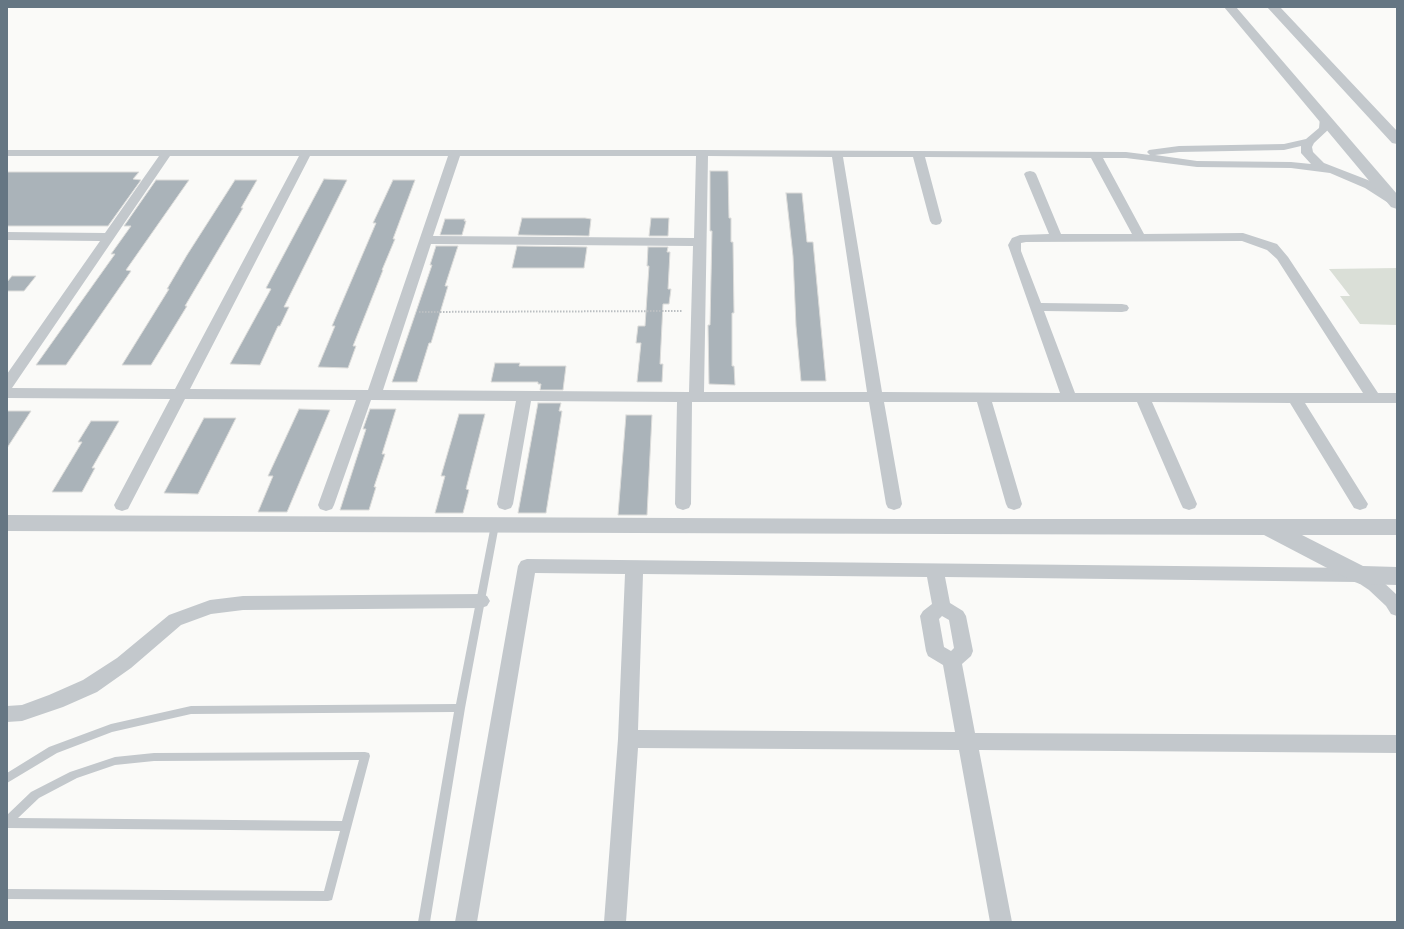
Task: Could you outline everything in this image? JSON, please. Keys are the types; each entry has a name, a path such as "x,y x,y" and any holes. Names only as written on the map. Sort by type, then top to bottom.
{"street":[{"path":"1229,7 1396,202"},
{"path":"1273,7 1397,140"},
{"path":"1325,118 1324,130 1306,146 1307,153 1312,159 1320,165 1369,185 1396,202"},
{"path":"7,153 702,153 1126,155 1179,149 1273,148 1295,146 1310,141"},
{"path":"1273,148 1290,155 1294,161 1292,165"},
{"path":"1179,149 1181,156 1190,163"},
{"path":"7,385 167,153"},
{"path":"122,505 306,153"},
{"path":"326,505 402,312 455,153"},
{"path":"683,504 698,311 702,153"},
{"path":"836,154 894,504"},
{"path":"918,154 936,221"},
{"path":"1095,155 1140,237"},
{"path":"1126,155 1190,163 1292,165 1332,170"},
{"path":"1030,174 1056,238"},
{"path":"7,236 110,237"},
{"path":"1069,397 1014,245 1016,241 1024,238 1243,237 1272,247 1282,257 1374,398"},
{"path":"426,240 700,242"},
{"path":"1036,307 1122,308"},
{"path":"7,393 691,397 875,396 1397,398"},
{"path":"505,504 525,395"},
{"path":"983,397 1014,504"},
{"path":"1142,397 1189,504"},
{"path":"1295,398 1360,504"},
{"path":"7,523 898,528 1397,527"},
{"path":"1267,527 1360,575 1375,585 1392,601 1397,609"},
{"path":"466,922 527,566 1397,576"},
{"path":"614,922 628,739 634,567"},
{"path":"936,570 942,607 957,616 964,651 952,661"},
{"path":"7,714 22,713 56,701 90,686 124,663 175,620 210,607 243,603 481,601"},
{"path":"942,607 929,616 935,651 952,661 1001,922"},
{"path":"628,739 1397,744"}],"lane":[{"path":"424,922 460,708 495,525"},
{"path":"7,778 53,750 111,728 191,710 460,708"},
{"path":"7,822 35,795 74,775 115,761 154,757 365,756 328,896 7,894"},
{"path":"7,822 346,826"}],"path":[{"path":"402,312 698,311"}],"shaded area":[{"path":"1397,268 1397,325 1360,324 1340,296 1350,296 1329,269"}],"building":[{"path":"710,171 728,171 729,218 731,218 731,242 733,242 734,313 732,313 732,366 734,366 735,385 709,384 708,325 710,325 712,231 710,231"},
{"path":"7,172 139,172 133,179 141,180 108,226 7,226"},
{"path":"324,179 347,180 284,307 289,307 280,326 278,326 260,365 230,364 271,289 266,288"},
{"path":"156,180 189,180 126,270 131,271 66,365 36,365 115,254 111,254 131,226 124,226"},
{"path":"235,180 257,180 241,208 243,208 185,306 187,306 151,365 122,365 169,289 167,289 187,255"},
{"path":"393,180 415,180 393,239 395,239 353,346 356,346 348,368 318,367 335,326 332,326 376,223 373,223"},
{"path":"786,193 802,193 807,242 813,242 826,381 801,381 796,326 793,256"},
{"path":"522,218 591,219 589,236 518,235"},
{"path":"651,218 669,218 668,236 649,236"},
{"path":"445,219 465,219 464,221 466,221 462,235 440,235"},
{"path":"436,246 458,246 445,286 448,286 431,343 429,343 417,382 392,382 432,265 430,265"},
{"path":"517,246 587,247 584,268 512,268"},
{"path":"648,247 668,247 667,252 670,252 668,289 671,289 669,304 663,304 660,364 663,364 662,382 637,382 641,343 636,343 638,326 645,326 649,266 647,266"},
{"path":"12,276 36,276 24,291 7,291 7,282"},
{"path":"495,363 520,363 519,366 566,366 563,390 540,390 541,384 538,384 538,382 491,382"},
{"path":"538,403 561,403 559,411 562,411 546,513 518,513"},
{"path":"299,409 330,410 287,512 258,512 273,476 268,476"},
{"path":"370,409 396,409 382,454 385,454 374,487 376,487 369,510 340,510 366,429 363,429"},
{"path":"7,411 31,411 7,448"},
{"path":"459,414 485,414 466,489 469,490 463,513 435,513 445,476 441,476"},
{"path":"626,415 652,415 647,515 618,515"},
{"path":"204,418 236,418 198,494 164,493"},
{"path":"91,421 119,421 92,468 95,468 82,492 52,492 82,442 78,442"}]}
